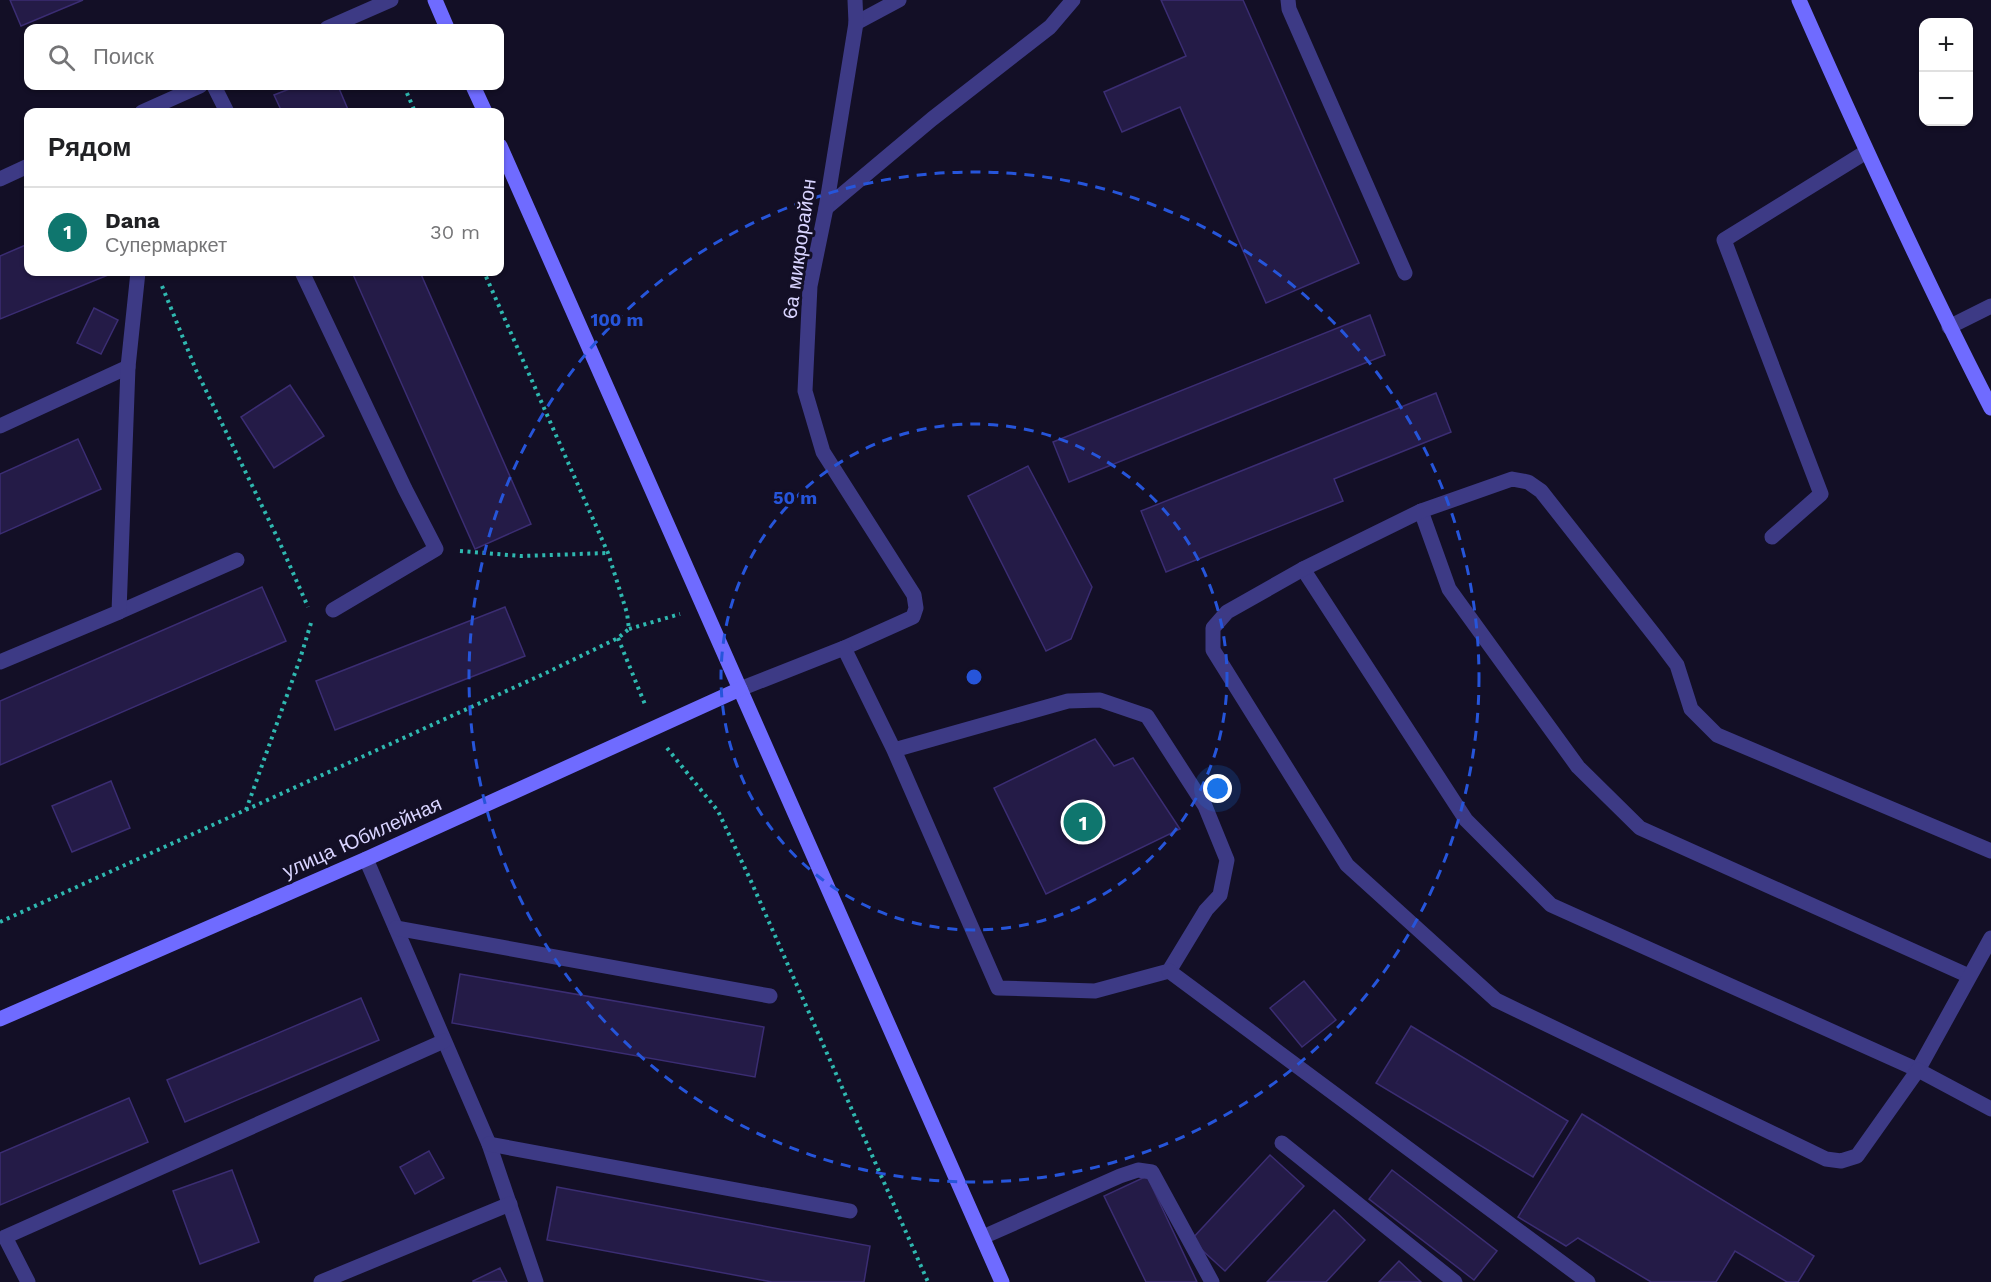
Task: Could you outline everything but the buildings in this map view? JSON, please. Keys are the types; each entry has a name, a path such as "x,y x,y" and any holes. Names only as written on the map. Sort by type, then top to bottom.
{"street":[{"path":"336,24 391,0"},
{"path":"435,0 445,24"},
{"name":"6а микрорайон","path":"740,689 844,648 913,617 916,608 914,594 823,452 805,391 810,286 826,208 856,22 855,0"},
{"path":"856,22 899,0"},
{"path":"826,208 932,119 1050,27 1072,0"},
{"path":"1288,0 1289,9 1405,273"},
{"path":"1799,0 1866,152 1949,327 1991,408"},
{"path":"154,108 192,90"},
{"path":"216,90 225,108"},
{"path":"474,90 482,108"},
{"path":"1772,537 1821,494 1724,240 1866,152"},
{"path":"504,155 1002,1282"},
{"path":"0,179 24,168"},
{"path":"119,612 128,367 138,276"},
{"path":"304,276 436,549 333,610"},
{"path":"1949,327 1991,306"},
{"path":"0,426 128,367"},
{"path":"1991,851 1717,735 1691,709 1677,665 1541,491 1528,482 1512,479 1421,511 1303,569 1227,612 1213,628 1213,650 1347,865 1496,999 1826,1159 1841,1161 1857,1156 1918,1070 1991,938"},
{"path":"1421,511 1449,589 1578,767 1640,828 1969,976"},
{"path":"0,662 237,560"},
{"path":"1303,569 1466,820 1551,904 1918,1070 1991,1109"},
{"path":"844,648 894,750 998,988 1095,991 1169,971 1206,910 1220,896 1227,860 1205,806 1147,716 1100,700 1068,701 894,750"},
{"name":"улица Юбилейная","path":"0,1019 366,859 740,689"},
{"path":"366,859 489,1144 536,1282"},
{"path":"396,928 770,996"},
{"path":"1169,971 1588,1282"},
{"path":"28,1282 5,1237 444,1041"},
{"path":"1282,1143 1455,1282"},
{"path":"489,1144 850,1211"},
{"path":"983,1237 1120,1176 1138,1170 1152,1172 1212,1282"},
{"path":"321,1282 510,1204"}],"path":[{"path":"406,90 413,108"},
{"path":"486,276 608,553 627,613 629,629"},
{"path":"436,549 521,556 608,553"},
{"path":"0,922 548,672 618,638 629,629 704,607"},
{"path":"618,638 654,728 674,758 718,811 927,1282"}],"place":[{"name":"Dana","path":"1083,822"}]}
